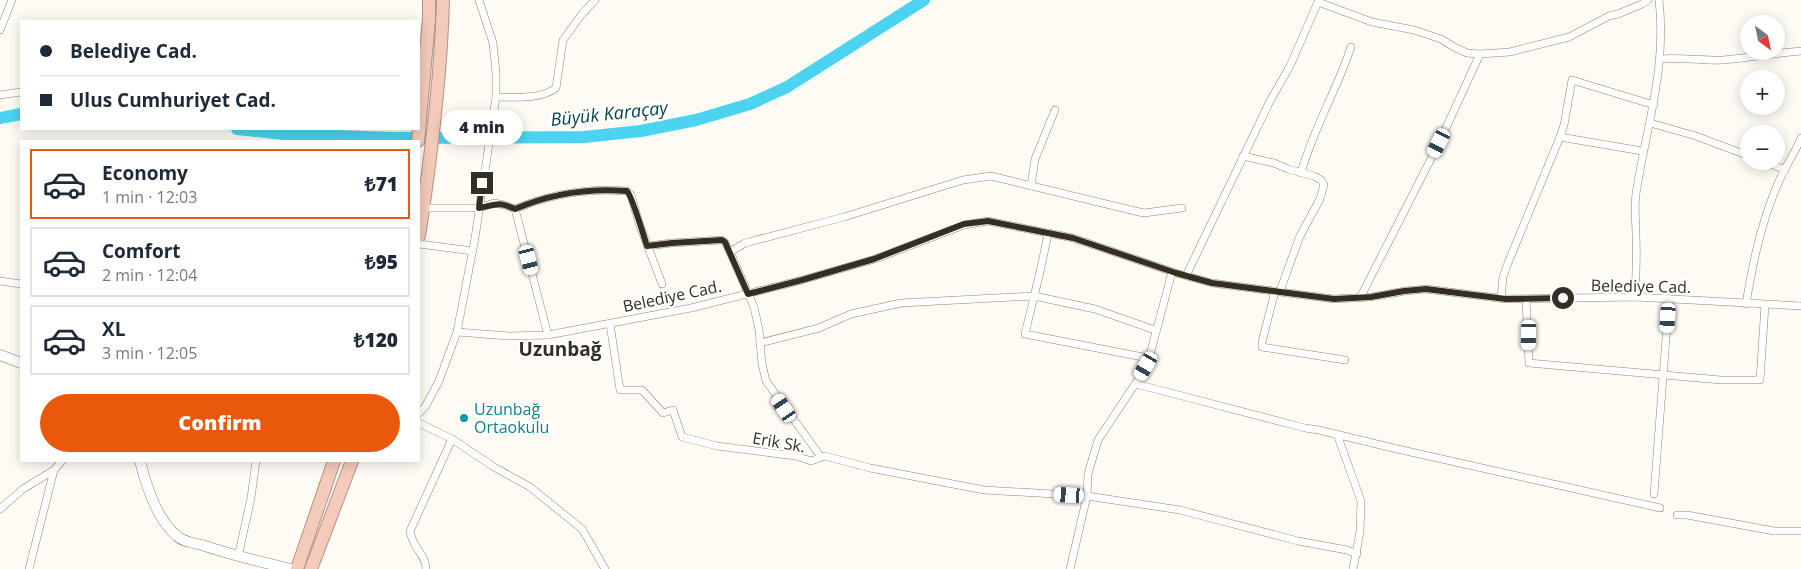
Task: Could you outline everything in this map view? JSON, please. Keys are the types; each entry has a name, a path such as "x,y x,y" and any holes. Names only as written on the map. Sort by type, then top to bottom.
{"highway":[{"path":"420,123 429,0"},
{"path":"420,229 438,86 443,0"},
{"path":"297,569 334,462"},
{"path":"311,569 352,462"}],"street":[{"path":"0,30 12,0"},
{"path":"420,412 425,407 439,381 458,332 473,252 496,97 495,50 479,0"},
{"path":"496,97 524,98 540,95 556,88 563,40 595,0"},
{"path":"1186,276 1270,101 1290,66 1318,2 1372,22 1414,30 1441,39 1467,52 1480,54 1510,52 1569,37 1595,22 1648,0"},
{"path":"1635,298 1637,270 1636,196 1642,151 1654,105 1660,59 1661,22 1658,0"},
{"path":"1301,173 1306,153 1337,86 1351,47"},
{"path":"1660,59 1721,60 1801,51"},
{"path":"1360,298 1439,143 1480,54"},
{"path":"1501,298 1508,264 1560,138 1572,80 1654,105"},
{"path":"0,96 20,92"},
{"path":"1031,186 1035,159 1055,110"},
{"path":"1650,123 1696,136 1740,153"},
{"path":"1560,138 1642,151"},
{"path":"1746,304 1752,264 1765,216 1780,177 1796,152 1801,138"},
{"path":"1243,156 1274,163 1314,176 1321,180 1324,185 1323,191 1300,236 1277,291 1262,342 1262,348 1345,360"},
{"path":"730,252 745,243 844,217 963,180 992,176 1135,211 1144,212 1182,208"},
{"path":"423,208 479,208 494,203 515,209 535,200 566,194 627,191 631,195 634,209 662,284"},
{"path":"515,209 548,335"},
{"name":"Belediye Cad.","path":"458,332 508,336 548,335 691,308 802,280 874,259 964,224 988,221 1082,241 1172,272 1212,283 1334,299 1360,298 1426,289 1501,298 1635,298 1801,306"},
{"path":"1048,233 1041,274 1025,334 1148,358"},
{"path":"647,246 722,240 725,242 748,294 759,330 762,364 766,381 821,457"},
{"path":"420,244 473,252"},
{"path":"1070,569 1086,496 1088,474 1098,440 1146,366 1172,272"},
{"path":"0,281 20,284"},
{"path":"760,343 819,328 851,314 901,303 1034,296 1095,309 1155,330"},
{"path":"1526,299 1529,363 1721,380 1760,380 1765,305"},
{"path":"1654,494 1669,299"},
{"name":"Erik Sk.","path":"610,324 620,390 642,390 663,413 673,410 682,437 717,446 796,456 811,461 825,456 870,468 984,490 1086,496 1180,510 1298,541 1347,550 1357,554"},
{"path":"1,357 20,363"},
{"path":"1136,384 1306,428 1660,508"},
{"path":"420,424 452,439 494,467 530,487 582,529 605,569"},
{"path":"1337,434 1361,501 1357,554 1353,569"},
{"path":"426,569 426,562 411,541 410,531 452,439"},
{"path":"0,509 23,489 54,470 61,462"},
{"path":"140,462 146,483 159,512 168,527 178,538 238,557 291,569"},
{"path":"238,557 251,498 256,462"},
{"path":"29,569 54,470"},
{"path":"1677,515 1687,515 1774,531 1801,531"}],"waterway":[{"name":"Büyük Karaçay","path":"246,130 284,134 390,138 584,137 641,131 696,120 750,104 787,87 924,0"},
{"name":"Büyük Karaçay","path":"0,118 20,114"}],"place":[{"name":"Uzunbağ Ortaokulu","path":"464,418"}],"district":[{"name":"Uzunbağ","path":"560,349"}],"route":[{"path":"482,183 479,208 494,203 515,209 535,200 566,194 627,191 631,195 647,246 722,240 730,252 748,294 874,259 964,224 988,221 1073,238 1176,273 1212,283 1334,299 1371,297 1426,289 1506,299 1563,298"}]}
